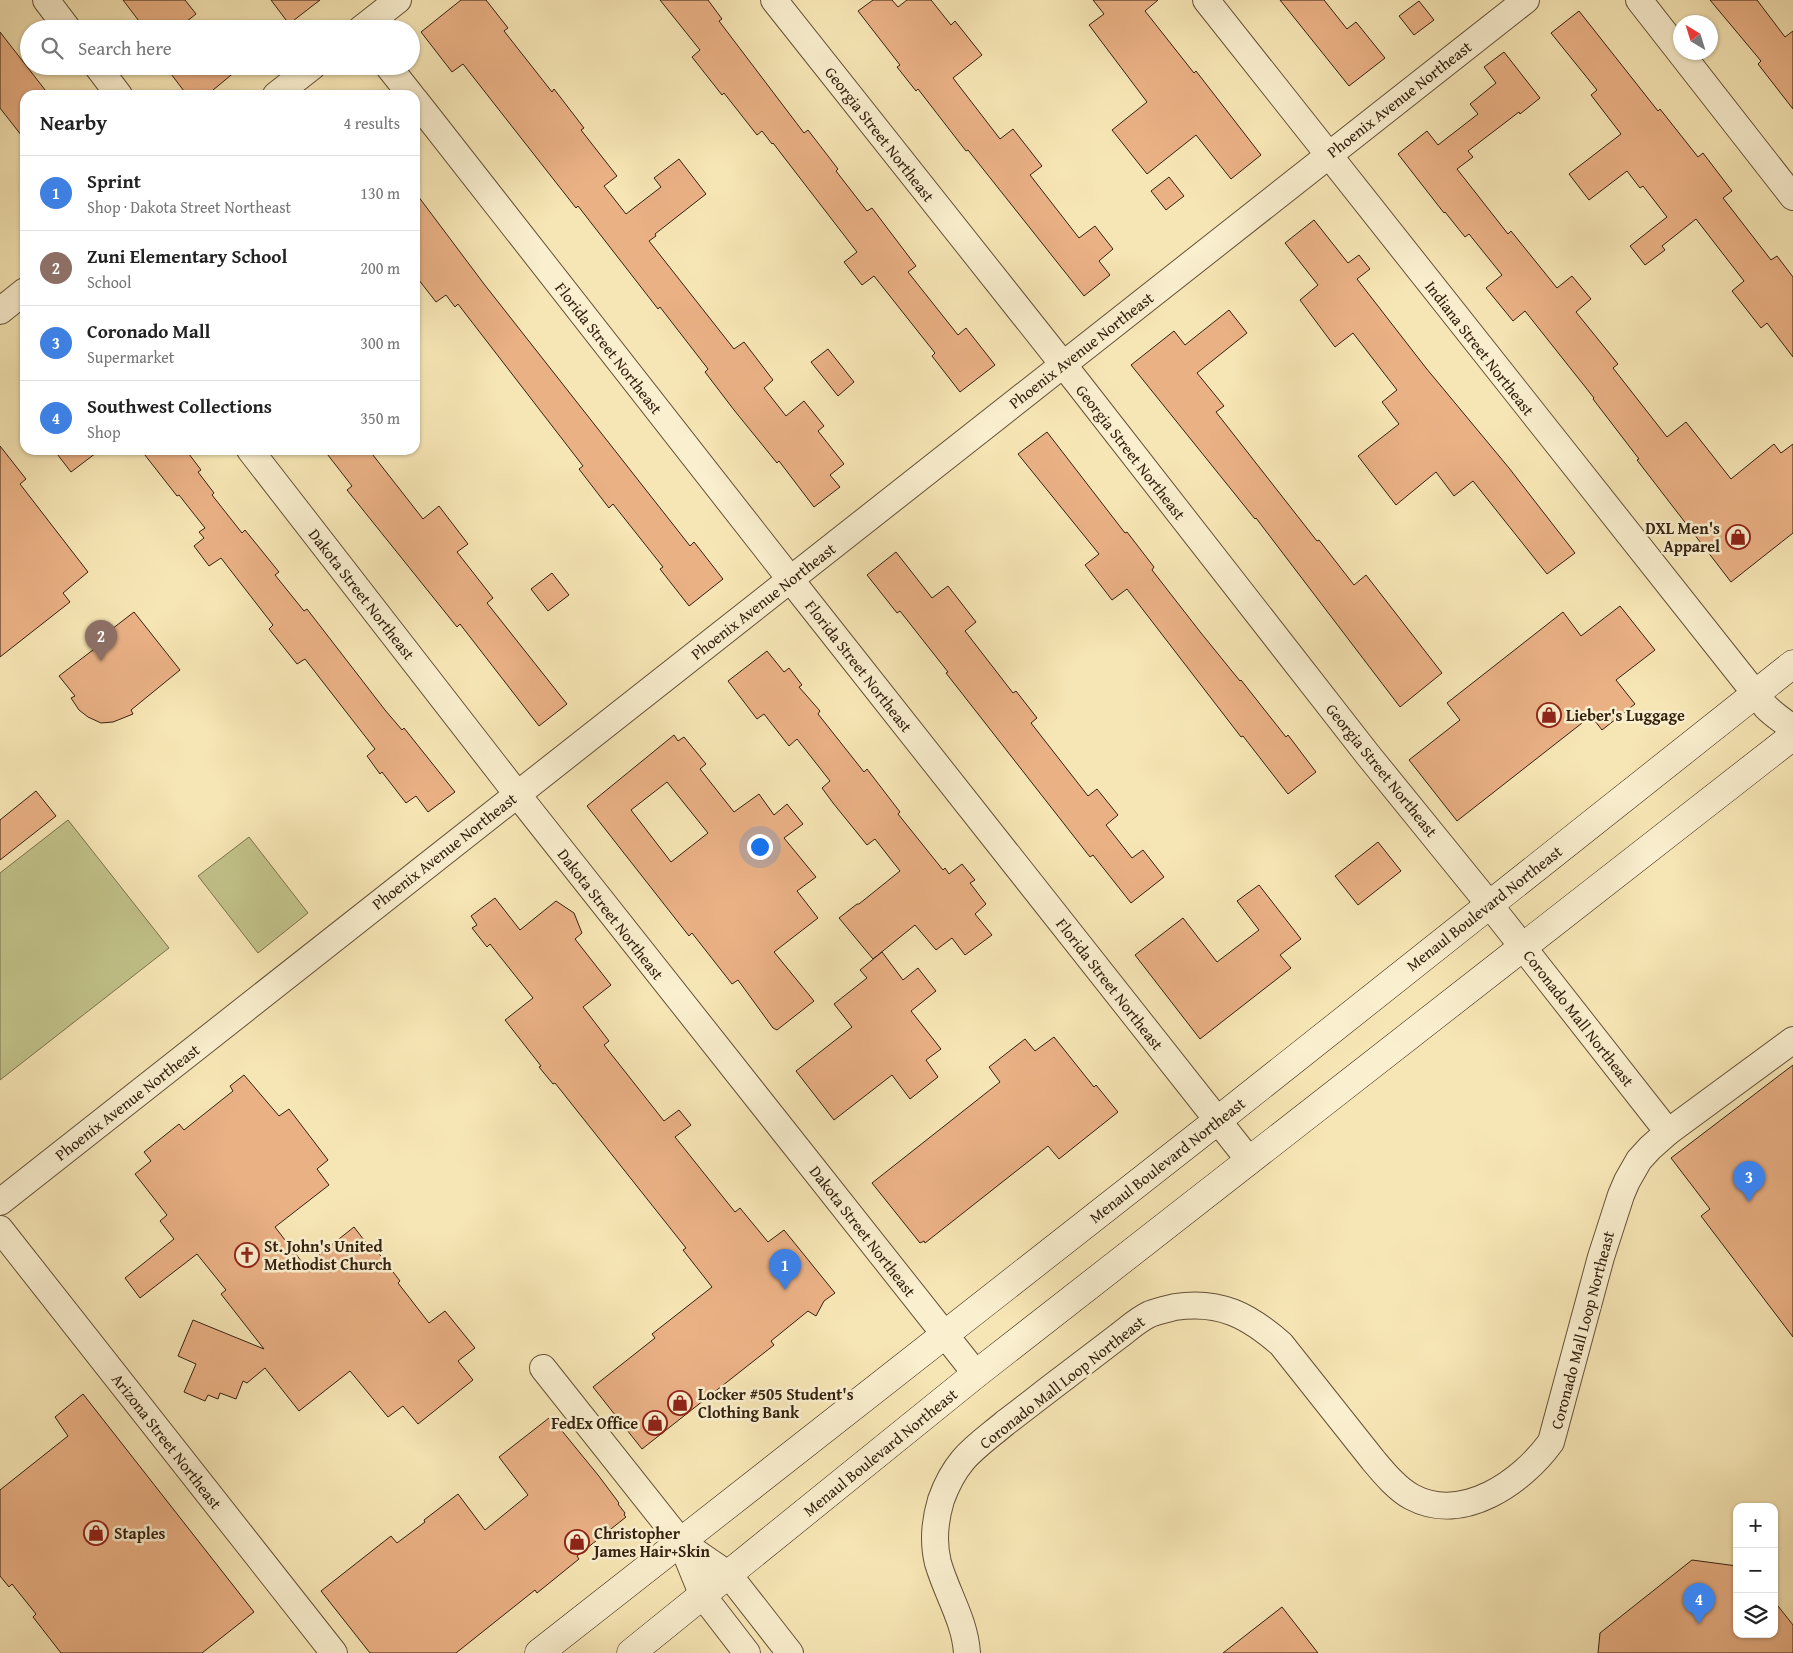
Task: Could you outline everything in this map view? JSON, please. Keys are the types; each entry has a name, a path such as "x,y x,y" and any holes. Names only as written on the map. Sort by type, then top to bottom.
{"main road":[{"name":"Menaul Boulevard Northeast","path":"538,1653 1218,1121 1793,664"},
{"name":"Menaul Boulevard Northeast","path":"631,1653 976,1374 1524,948 1793,736"}],"street":[{"path":"46,0 61,20"},
{"path":"372,20 398,0"},
{"name":"Georgia Street Northeast","path":"774,0 1368,755 1489,904"},
{"name":"Indiana Street Northeast","path":"1206,0 1756,694"},
{"name":"Phoenix Avenue Northeast","path":"0,1202 1526,0"},
{"path":"1638,0 1793,197"},
{"path":"104,75 115,90"},
{"path":"282,90 302,75"},
{"path":"395,75 407,90"},
{"name":"Florida Street Northeast","path":"420,106 790,580 1249,1160"},
{"path":"0,311 20,295"},
{"name":"Dakota Street Northeast","path":"254,455 517,794 976,1374"},
{"path":"1756,694 1775,716 1793,729"},
{"name":"Coronado Mall Northeast","path":"1489,904 1668,1132"},
{"name":"Coronado Mall Loop Northeast","path":"967,1653 958,1612 936,1553 938,1515 947,1485 954,1472 973,1450 1073,1370 1136,1322 1162,1310 1177,1307 1210,1306 1228,1310 1250,1319 1281,1344 1373,1460 1386,1475 1411,1497 1442,1505 1459,1504 1474,1501 1508,1485 1524,1472 1551,1442 1601,1257 1626,1181 1639,1160 1668,1132 1793,1040"},
{"name":"Arizona Street Northeast","path":"0,1230 334,1653"},
{"path":"543,1368 681,1542 728,1575 790,1653"},
{"path":"681,1542 702,1596 747,1653"}],"green space":[{"path":"68,820 169,948 0,1080 0,873"},
{"path":"249,837 308,913 258,953 198,876"}],"building":[{"path":"123,0 185,0 196,14 188,20 138,20"},
{"path":"271,0 320,0 294,20 286,20"},
{"path":"461,0 486,0 508,28 504,31 552,92 554,89 584,128 581,130 617,176 604,186 626,214 661,187 654,178 679,159 706,194 655,234 656,236 649,241 734,349 744,342 773,380 764,388 786,416 804,401 824,426 818,431 844,464 830,475 840,487 814,507 779,461 777,463 734,410 705,372 708,369 660,307 658,309 578,206 576,208 463,64 452,72 421,32"},
{"path":"660,0 708,0 722,19 719,21 804,133 808,130 838,169 836,171 867,211 872,208 916,266 908,272 958,335 966,328 995,365 960,392 932,356 935,353 874,276 862,285 844,262 857,252 773,143 762,131 757,135 724,93 722,95 692,57 700,50"},
{"path":"873,0 892,0 898,7 907,0 931,0 951,25 955,21 982,55 953,78 1000,139 1013,129 1042,166 1030,175 1079,238 1095,226 1113,249 1099,261 1110,275 1084,296 968,150 966,151 918,89 916,91 897,67 900,65 858,11"},
{"path":"1093,0 1158,0 1145,11 1194,73 1196,71 1261,155 1231,179 1196,135 1147,174 1112,130 1147,102 1089,25 1104,14"},
{"path":"1280,0 1324,0 1347,29 1356,22 1385,58 1349,86"},
{"path":"1710,0 1757,0 1785,37 1793,31 1793,109 1758,64 1761,61"},
{"path":"1419,1 1434,20 1414,35 1399,16"},
{"path":"1579,11 1658,111 1660,109 1698,157 1703,153 1732,191 1723,198 1771,260 1777,256 1793,277 1793,357 1767,323 1761,328 1732,291 1744,281 1696,219 1662,246 1665,250 1645,265 1630,246 1667,217 1643,186 1640,188 1627,171 1589,200 1569,174 1621,134 1591,95 1597,90 1551,33"},
{"path":"0,32 20,58 20,75 33,75 45,90 20,90 20,134 0,108"},
{"path":"1504,52 1540,98 1468,151 1473,157 1457,169 1508,234 1511,231 1557,288 1572,276 1591,299 1576,312 1618,364 1613,368 1667,437 1686,422 1731,479 1774,444 1781,453 1793,444 1793,533 1731,582 1637,460 1639,459 1594,398 1525,311 1513,321 1486,288 1502,275 1469,234 1465,237 1444,213 1398,154 1427,131 1438,145 1478,114 1470,104 1496,83 1484,67"},
{"path":"172,75 231,75 213,90 183,90"},
{"path":"1169,177 1184,196 1166,210 1151,191"},
{"path":"420,199 484,284 690,546 694,542 723,579 689,606 660,569 663,567 613,504 609,508 579,469 583,466 458,304 455,307 446,295 436,302 420,281"},
{"path":"1314,220 1348,263 1359,255 1370,269 1357,279 1575,553 1547,574 1473,481 1454,496 1436,472 1396,505 1358,456 1399,424 1382,402 1397,390 1353,333 1335,347 1300,300 1318,285 1285,243"},
{"path":"1229,310 1247,333 1197,373 1224,406 1216,412 1317,541 1319,540 1354,585 1366,575 1442,673 1400,707 1256,518 1131,365 1174,331 1185,345"},
{"path":"828,349 854,382 838,396 811,362"},
{"path":"1047,432 1125,533 1127,532 1154,567 1152,570 1201,633 1286,737 1288,735 1316,772 1288,794 1243,736 1241,737 1127,589 1112,600 1085,565 1099,554 1018,454"},
{"path":"0,446 26,479 20,484 88,572 63,593 70,602 0,657"},
{"path":"58,455 93,455 71,472"},
{"path":"145,455 190,455 201,470 198,472 214,493 212,495 242,533 245,530 279,572 275,575 304,611 307,609 385,710 402,730 404,728 455,792 428,812 416,796 406,803 367,756 375,749 305,659 297,664 269,629 273,625 221,558 209,566 194,546 204,538 199,532 205,528 179,495 177,496"},
{"path":"328,455 373,455 423,519 439,506 468,544 457,552 493,598 487,603 567,704 539,726 460,624 457,627 347,490 352,486"},
{"path":"896,552 932,598 948,586 976,622 965,631 1013,693 1016,691 1037,718 1031,723 1088,796 1097,789 1118,815 1106,825 1132,858 1143,850 1164,877 1131,903 1093,855 1090,857 900,611 897,613 867,575"},
{"path":"552,573 569,595 548,611 531,589"},
{"path":"1620,606 1655,650 1616,680 1635,704 1602,730 1591,716 1457,821 1409,760 1460,720 1447,703 1563,612 1581,636"},
{"path":"134,612 180,670 131,710 133,714 113,722 101,723 79,710 71,698 75,696 59,676 102,643 99,639"},
{"path":"767,651 784,672 789,668 802,685 799,687 820,711 818,714 864,772 867,769 900,812 898,814 943,870 945,868 949,874 962,864 975,880 970,883 986,904 975,914 992,935 965,955 952,938 936,950 915,925 873,959 839,918 900,871 875,839 867,845 833,803 822,788 830,781 797,739 789,746 764,714 757,719 728,681"},
{"path":"674,735 678,741 684,737 706,764 700,769 734,812 759,794 774,815 787,804 803,824 784,838 816,877 797,891 818,918 774,952 814,1001 777,1030 773,1028 738,980 732,984 692,933 689,936 587,806","holes":["667,782 708,833 671,862 631,810"]},
{"path":"36,791 56,816 0,860 0,820"},
{"path":"1378,842 1401,871 1358,905 1335,876"},
{"path":"1259,885 1301,939 1280,955 1291,968 1200,1039 1135,955 1183,918 1217,962 1259,930 1237,901"},
{"path":"495,898 520,930 556,901 574,913 582,933 575,939 611,985 583,1007 609,1041 604,1045 664,1121 679,1110 691,1125 675,1137 735,1212 740,1208 768,1242 784,1230 835,1293 824,1301 816,1316 808,1311 771,1341 774,1345 642,1449 593,1387 655,1338 652,1334 712,1287 683,1250 686,1248 555,1083 553,1084 539,1067 541,1066 505,1020 533,998 490,944 487,947 472,928 477,925 471,916"},
{"path":"882,952 903,980 918,968 936,991 911,1011 941,1049 926,1060 938,1077 910,1099 892,1075 834,1120 796,1071 852,1027 834,1004 867,978 860,970"},
{"path":"1054,1037 1094,1087 1096,1085 1118,1112 1059,1159 1048,1146 925,1243 924,1241 920,1243 872,1183 1000,1082 989,1067 1025,1039 1035,1051"},
{"path":"1793,1065 1793,1337 1701,1216 1710,1209 1671,1158"},
{"name":"St. John's United Methodist Church","path":"244,1075 279,1116 289,1109 328,1160 317,1169 329,1185 275,1227 305,1266 354,1227 367,1244 370,1242 400,1281 398,1283 429,1323 445,1311 475,1348 458,1361 473,1380 418,1424 403,1406 388,1417 350,1371 299,1411 265,1368 247,1383 243,1381 236,1399 220,1393 218,1399 208,1395 205,1401 184,1392 196,1364 178,1356 193,1320 264,1349 221,1294 226,1290 197,1254 140,1298 125,1278 174,1239 160,1221 167,1215 135,1174 151,1161 144,1152 179,1124 184,1130 233,1091 230,1086"},
{"name":"Staples","path":"83,1394 254,1612 202,1653 61,1653 33,1617 36,1614 12,1584 9,1587 0,1576 0,1490 68,1436 55,1417"},
{"path":"549,1418 556,1427 558,1426 598,1475 619,1503 626,1517 577,1556 579,1559 537,1593 535,1590 456,1653 370,1653 321,1591 391,1536 397,1543 458,1494 485,1530 528,1495 499,1457"},
{"path":"1692,1560 1733,1565 1733,1638 1778,1638 1778,1606 1793,1625 1793,1653 1598,1653 1600,1633"},
{"path":"1282,1607 1318,1653 1223,1653"}],"place":[{"name":"DXL Men's Apparel","path":"1738,537"},
{"name":"Zuni Elementary School","path":"101,661"},
{"name":"Lieber's Luggage","path":"1549,715"},
{"name":"Coronado Mall","path":"1749,1202"},
{"name":"St. John's United Methodist Church","path":"247,1255"},
{"name":"Sprint","path":"785,1290"},
{"name":"Locker #505 Student's Clothing Bank","path":"680,1403"},
{"name":"FedEx Office","path":"655,1423"},
{"name":"Staples","path":"96,1533"},
{"name":"Christopher James Hair+Skin","path":"577,1542"},
{"name":"Southwest Collections","path":"1699,1624"}]}
